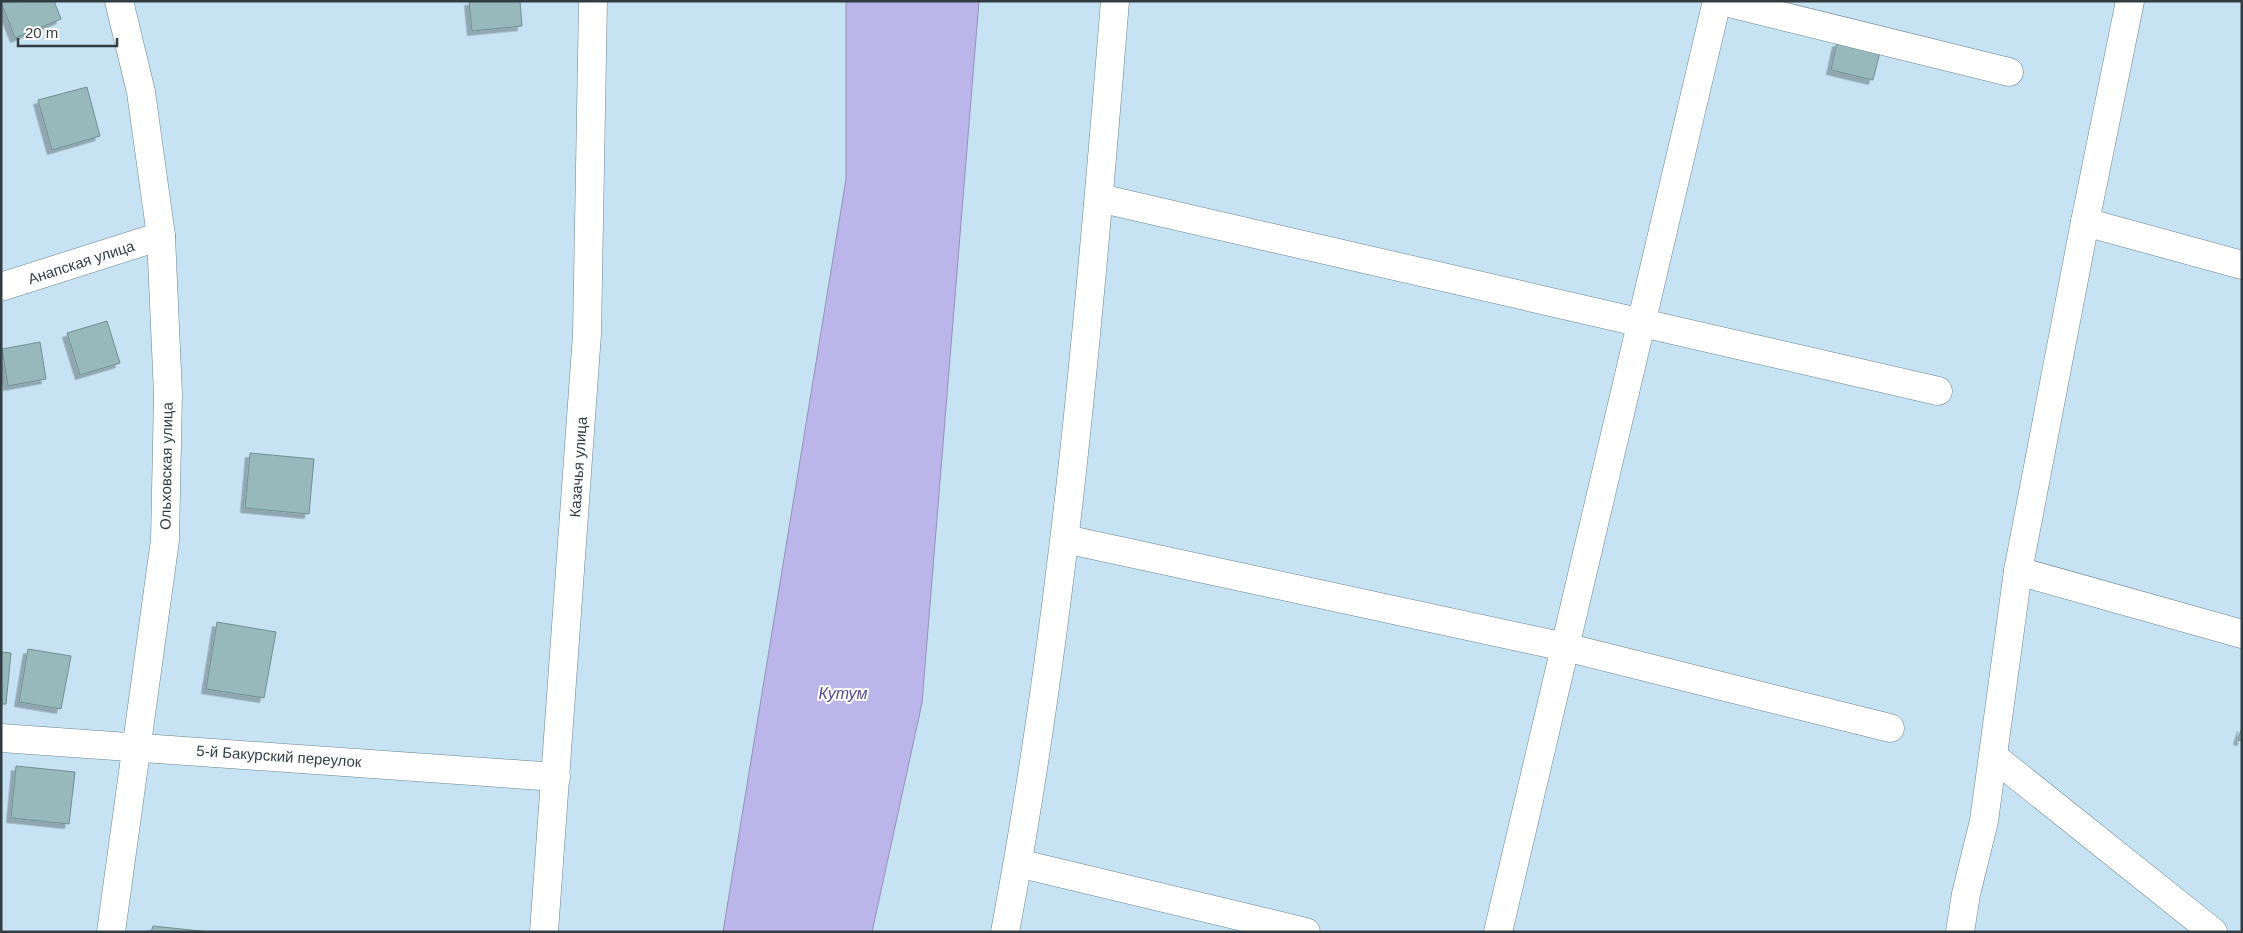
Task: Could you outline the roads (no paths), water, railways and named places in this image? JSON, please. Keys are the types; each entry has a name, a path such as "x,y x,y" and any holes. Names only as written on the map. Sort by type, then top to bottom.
{"street":[{"name":"Ольховская улица","path":"111,932 165,540 168,394 161,236 141,92 119,1"},
{"name":"Казачья улица","path":"544,932 587,334 593,1"},
{"path":"1005,932 1018,863 1065,539 1099,198 1115,1"},
{"path":"1498,932 1719,1 2009,72"},
{"path":"1960,932 1984,821 2018,571 2085,222 2130,1"},
{"path":"1099,198 1642,321 1938,391"},
{"path":"2085,222 2242,266"},
{"name":"Анапская улица","path":"1,287 161,236"},
{"path":"1065,539 1565,647 1890,728"},
{"path":"2018,571 2242,634"},
{"name":"5-й Бакурский переулок","path":"1,738 556,776"},
{"path":"1994,757 2214,932"},
{"path":"1018,863 1306,932"}],"water":[{"name":"Кутум","path":"846,1 979,1 922,703 872,932 723,932 846,179"}]}
